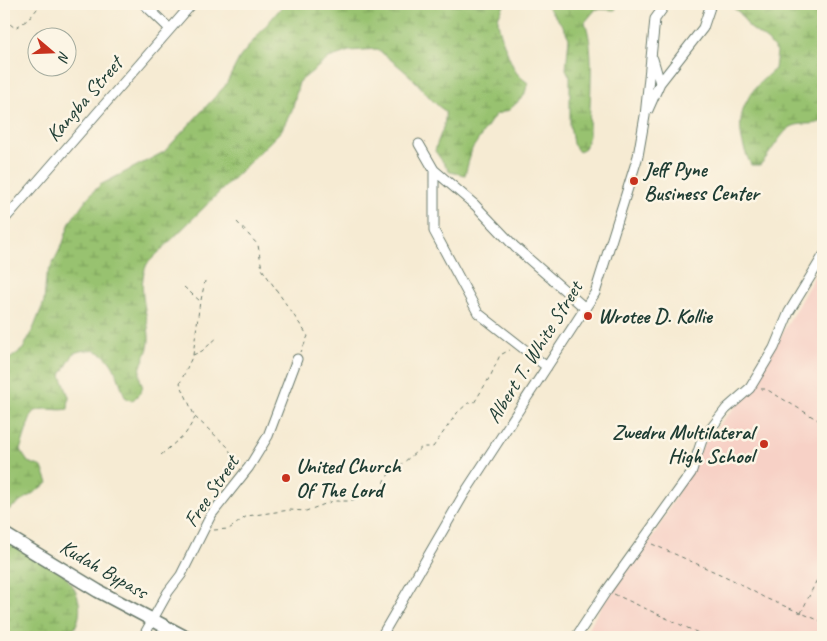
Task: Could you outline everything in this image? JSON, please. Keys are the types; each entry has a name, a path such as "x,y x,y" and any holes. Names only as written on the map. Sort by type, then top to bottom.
{"street":[{"path":"144,4 170,29"},
{"name":"Kangba Street","path":"4,220 192,4"},
{"name":"Albert T. White Street","path":"381,637 464,494 585,308 597,284 638,156 645,116 655,19 666,4"},
{"path":"645,116 660,82 703,28 711,4"},
{"path":"652,56 660,82"},
{"path":"419,144 434,170 475,205 515,247 585,308"},
{"path":"434,170 434,232 478,313 547,367"},
{"path":"576,637 607,590 691,473 702,440 726,408 750,388 774,348 789,312 823,256"},
{"name":"Free Street","path":"143,637 152,619 181,575 211,515 240,478 268,436 297,359"},
{"name":"Kudah Bypass","path":"4,534 98,591 185,637"}],"path":[{"path":"4,21 15,28 29,19 41,4"},
{"path":"237,222 258,245 262,270 308,336 297,359"},
{"path":"205,281 200,301 193,355 180,383 195,417 228,447 237,464 240,478"},
{"path":"184,287 200,301"},
{"path":"193,355 202,351 218,337"},
{"path":"200,536 213,530 229,529 247,516 290,510 306,511 333,501 349,501 381,492 385,478 422,448 433,447 457,413 468,403 474,403 492,375 500,355 514,348 522,348"},
{"path":"750,388 766,389 823,423"},
{"path":"161,455 186,433 195,417"},
{"path":"644,540 731,579 766,598 823,622"},
{"path":"801,613 823,567"},
{"path":"607,590 707,637"}],"shaded area":[{"name":"Zwedru Multilateral High School","path":"823,261 823,637 583,637 604,602 657,531 707,438 749,392"}],"green space":[{"path":"284,4 505,4 498,19 498,24 516,72 528,83 524,96 509,110 495,115 472,149 465,175 450,172 435,151 444,127 445,111 408,74 377,49 349,51 329,58 299,82 292,110 281,131 147,264 144,273 143,291 149,342 140,371 141,391 132,401 125,397 114,368 103,354 86,350 74,353 61,375 69,397 68,409 41,409 32,413 20,450 28,462 42,467 48,483 4,513 4,363 23,349 34,327 44,302 46,277 63,243 70,222 87,198 100,185 164,152 225,86 240,57"},
{"path":"545,4 618,4 615,10 596,9 585,22 591,62 589,136 585,148 579,152 573,144 570,125 570,77 566,69 569,38 563,26"},
{"path":"728,4 823,4 823,41 819,55 823,58 823,121 789,128 780,137 760,165 751,165 745,150 741,137 742,112 754,90 775,69 777,52 768,41 749,27 740,13"},
{"path":"4,531 54,566 74,589 79,602 79,616 70,637 4,637"}],"place":[{"name":"Jeff Pyne Business Center","path":"634,181"},
{"name":"Wrotee D. Kollie","path":"588,316"},
{"name":"Zwedru Multilateral High School","path":"764,444"},
{"name":"United Church Of The Lord","path":"286,478"}]}
